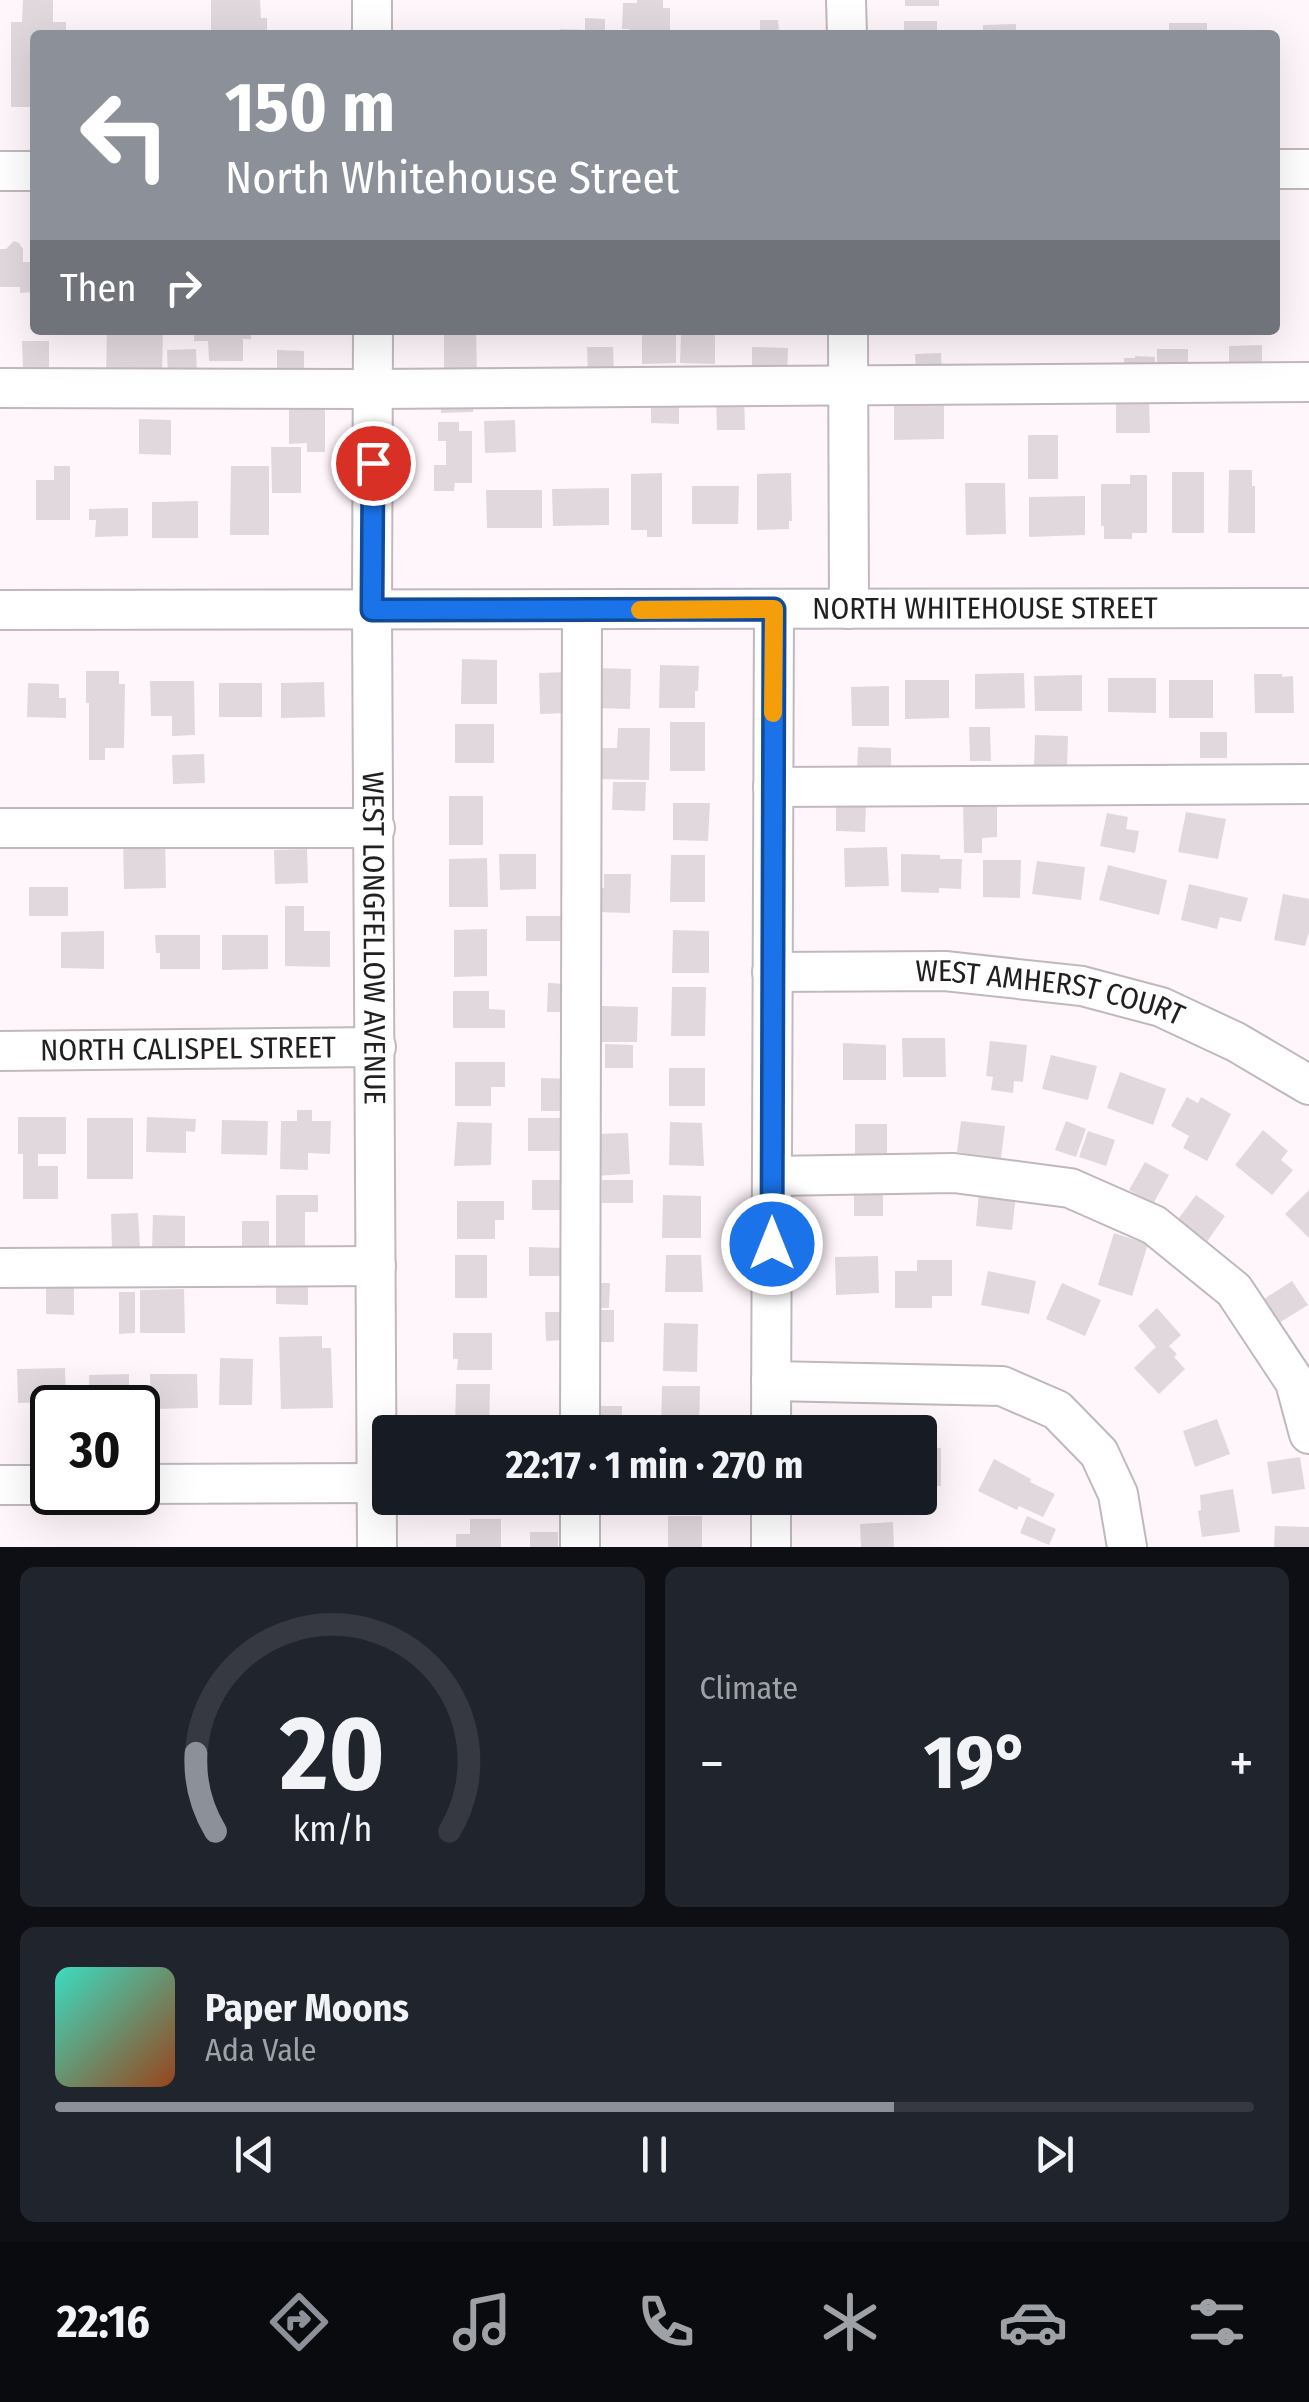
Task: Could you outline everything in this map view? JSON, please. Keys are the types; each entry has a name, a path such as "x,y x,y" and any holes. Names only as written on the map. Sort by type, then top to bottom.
{"street":[{"path":"372,0 372,30"},
{"path":"846,0 846,30"},
{"path":"1280,169 1309,170"},
{"path":"0,171 30,171"},
{"name":"WEST LONGFELLOW AVENUE","path":"373,335 377,1415"},
{"path":"848,335 849,609"},
{"path":"0,388 373,390 1309,382"},
{"name":"NORTH WHITEHOUSE STREET","path":"0,610 1309,608"},
{"path":"771,1415 774,609"},
{"path":"580,1415 582,610"},
{"path":"773,787 1309,784"},
{"path":"0,828 375,828"},
{"name":"WEST AMHERST COURT","path":"772,972 945,971 1082,986 1160,1007 1236,1042 1309,1085"},
{"name":"NORTH CALISPEL STREET","path":"0,1051 376,1047"},
{"path":"772,1176 954,1172 1070,1188 1154,1225 1234,1290 1295,1382 1309,1434"},
{"path":"0,1268 376,1266"},
{"path":"771,1381 1002,1386 1057,1410 1099,1452 1118,1494 1127,1547"},
{"path":"160,1484 372,1484"},
{"path":"0,1485 30,1485"},
{"name":"WEST LONGFELLOW AVENUE","path":"377,1515 377,1547"},
{"path":"580,1515 580,1547"},
{"path":"771,1515 771,1547"}],"building":[{"path":"23,0 53,0 53,22 66,22 66,30 30,30 30,107 11,107 11,22 22,22"},
{"path":"211,0 260,0 261,18 267,18 267,30 211,30"},
{"path":"663,0 663,8 670,8 670,30 622,29 623,3"},
{"path":"905,0 939,0 939,6 905,6"},
{"path":"585,18 605,19 605,30 585,30"},
{"path":"760,20 778,20 779,30 760,30"},
{"path":"904,21 937,21 937,30 904,30"},
{"path":"1169,23 1207,23 1207,30 1169,30"},
{"path":"1016,24 1016,30 983,30 983,25"},
{"path":"14,241 23,249 23,262 30,262 30,292 20,293 20,287 0,287 0,249"},
{"path":"107,335 163,335 162,376 106,375"},
{"path":"194,335 251,335 251,339 243,339 243,361 209,361 208,341 194,341"},
{"path":"444,335 476,335 477,375 444,375"},
{"path":"642,335 676,335 676,363 642,364"},
{"path":"681,335 715,335 715,364 680,363"},
{"path":"22,341 49,341 49,368 23,369"},
{"path":"1262,345 1262,372 1229,373 1229,346"},
{"path":"587,347 613,347 614,376 588,377"},
{"path":"752,347 788,348 787,375 752,374"},
{"path":"196,349 197,376 168,377 167,350"},
{"path":"1157,349 1188,349 1188,374 1157,374"},
{"path":"277,350 304,351 304,377 277,376"},
{"path":"941,353 942,371 916,372 915,354"},
{"path":"1155,357 1154,374 1124,373 1124,358"},
{"path":"473,392 473,412 441,413 440,393"},
{"path":"744,393 745,430 717,430 716,394"},
{"path":"651,395 679,395 679,424 651,423"},
{"path":"944,398 944,439 894,440 894,399"},
{"path":"1149,402 1150,433 1116,433 1116,403"},
{"path":"325,408 325,452 307,452 307,443 289,444 289,409"},
{"path":"139,419 171,420 171,455 139,454"},
{"path":"515,420 516,452 485,453 484,421"},
{"path":"438,422 459,422 459,431 472,431 472,483 455,483 454,491 434,491 434,465 446,465 446,441 438,441"},
{"path":"1028,435 1058,435 1058,479 1028,479"},
{"path":"271,447 301,447 301,493 272,493"},
{"path":"54,466 70,466 70,520 36,520 36,480 54,480"},
{"path":"231,466 269,466 269,535 230,535"},
{"path":"1229,470 1252,470 1255,533 1228,533"},
{"path":"1172,472 1204,472 1204,533 1172,533"},
{"path":"662,473 662,537 647,537 647,530 631,530 631,474"},
{"path":"791,473 789,529 757,530 757,474"},
{"path":"1130,475 1147,475 1147,533 1132,533 1132,539 1104,539 1101,484 1130,484"},
{"path":"965,483 1005,483 1006,534 966,535"},
{"path":"692,486 739,486 738,524 692,524"},
{"path":"609,488 609,525 553,526 552,489"},
{"path":"486,490 542,490 542,528 487,528"},
{"path":"1085,496 1085,535 1029,537 1029,497"},
{"path":"198,501 198,538 152,538 152,502"},
{"path":"128,508 128,536 95,537 96,520 89,520 89,509"},
{"path":"462,659 497,660 497,704 461,704"},
{"path":"660,665 699,666 695,708 659,708"},
{"path":"597,668 631,669 630,709 596,708"},
{"path":"86,671 119,671 119,684 125,684 124,748 105,748 105,760 89,760"},
{"path":"568,672 568,713 540,714 539,673"},
{"path":"1024,673 1025,708 975,709 975,674"},
{"path":"1254,674 1293,676 1294,713 1255,713"},
{"path":"1082,675 1082,711 1035,711 1034,676"},
{"path":"1108,678 1156,678 1156,713 1108,712"},
{"path":"905,680 949,680 949,718 905,719"},
{"path":"1169,680 1213,680 1213,718 1169,718"},
{"path":"150,681 194,681 195,735 172,736 172,716 151,716"},
{"path":"324,682 325,717 281,718 281,683"},
{"path":"28,683 59,684 59,698 66,698 66,718 27,717"},
{"path":"219,683 262,683 262,717 219,717"},
{"path":"889,686 889,726 852,726 851,687"},
{"path":"670,722 705,722 705,771 670,771"},
{"path":"455,724 494,724 494,763 455,763"},
{"path":"969,727 990,727 991,761 970,761"},
{"path":"618,728 650,728 649,780 596,779 597,748 617,748"},
{"path":"1200,732 1227,732 1227,758 1200,758"},
{"path":"1035,735 1068,736 1067,769 1034,768"},
{"path":"858,747 891,748 891,771 857,771"},
{"path":"204,754 205,783 173,784 172,755"},
{"path":"613,782 646,782 645,811 612,810"},
{"path":"449,796 483,796 483,845 449,845"},
{"path":"963,802 997,802 997,837 982,838 982,853 964,853"},
{"path":"673,803 710,803 708,841 673,840"},
{"path":"836,803 866,804 865,832 836,831"},
{"path":"1186,812 1226,819 1218,859 1178,852"},
{"path":"1107,813 1128,817 1126,829 1139,831 1135,853 1100,846"},
{"path":"165,838 166,888 124,889 123,839"},
{"path":"887,847 889,886 845,887 844,848"},
{"path":"307,849 308,883 275,884 274,850"},
{"path":"499,854 536,854 536,889 500,890"},
{"path":"901,854 962,859 961,889 901,892"},
{"path":"671,855 705,855 705,902 670,902"},
{"path":"487,858 488,907 449,907 449,859"},
{"path":"983,860 1021,860 1020,898 983,897"},
{"path":"1037,861 1085,867 1081,900 1032,894"},
{"path":"1108,865 1167,880 1159,915 1099,900"},
{"path":"604,874 631,874 630,913 598,912"},
{"path":"1189,884 1248,898 1241,922 1220,917 1217,929 1181,920"},
{"path":"29,887 68,887 68,916 29,916"},
{"path":"1283,894 1309,899 1305,946 1274,940"},
{"path":"285,906 304,906 304,931 330,931 330,967 285,966"},
{"path":"526,916 561,916 560,941 526,941"},
{"path":"487,929 487,976 454,977 454,930"},
{"path":"673,930 709,931 709,973 672,973"},
{"path":"104,931 104,969 61,968 61,932"},
{"path":"155,935 200,935 200,969 160,969"},
{"path":"222,935 268,935 268,969 222,970"},
{"path":"548,983 570,984 569,1012 547,1012"},
{"path":"672,987 706,987 705,1036 671,1036"},
{"path":"453,991 489,991 489,1009 505,1010 505,1028 453,1028"},
{"path":"602,1006 638,1007 637,1042 601,1042"},
{"path":"902,1038 945,1038 946,1077 903,1077"},
{"path":"990,1041 1027,1045 1023,1082 1014,1081 1013,1093 991,1090 993,1077 986,1076"},
{"path":"843,1043 886,1045 886,1080 843,1080"},
{"path":"605,1044 633,1045 633,1068 605,1068"},
{"path":"1051,1055 1097,1066 1088,1100 1042,1089"},
{"path":"455,1062 505,1062 505,1087 491,1087 491,1106 455,1106"},
{"path":"669,1068 705,1068 705,1106 669,1106"},
{"path":"1120,1072 1166,1089 1153,1125 1107,1108"},
{"path":"541,1078 570,1079 569,1111 541,1111"},
{"path":"1187,1097 1198,1103 1201,1097 1231,1114 1207,1161 1183,1148 1189,1136 1171,1126"},
{"path":"297,1110 312,1110 312,1121 331,1121 330,1154 308,1153 308,1170 280,1169 281,1121 297,1121"},
{"path":"18,1117 66,1117 66,1154 38,1154 38,1166 58,1166 58,1199 23,1199"},
{"path":"147,1117 196,1119 195,1132 186,1131 186,1153 146,1152"},
{"path":"87,1118 133,1118 133,1179 87,1179"},
{"path":"528,1118 562,1118 561,1151 528,1151"},
{"path":"222,1120 268,1121 267,1155 221,1154"},
{"path":"961,1121 1005,1126 1001,1158 957,1152"},
{"path":"1066,1121 1086,1129 1076,1157 1055,1150"},
{"path":"457,1122 492,1123 491,1165 454,1166"},
{"path":"670,1122 702,1123 704,1166 669,1165"},
{"path":"855,1124 887,1124 887,1158 855,1158"},
{"path":"1263,1130 1288,1151 1281,1160 1293,1170 1272,1195 1235,1165"},
{"path":"1088,1131 1115,1140 1106,1166 1079,1157"},
{"path":"628,1133 630,1174 594,1176 593,1134"},
{"path":"1145,1162 1169,1175 1153,1204 1129,1190"},
{"path":"532,1180 565,1180 565,1210 532,1210"},
{"path":"602,1180 633,1180 633,1203 602,1203"},
{"path":"1309,1190 1309,1238 1285,1214"},
{"path":"979,1191 1016,1195 1012,1230 976,1226"},
{"path":"854,1194 883,1194 883,1216 854,1216"},
{"path":"276,1195 318,1195 318,1212 305,1212 305,1249 276,1249"},
{"path":"663,1195 701,1196 701,1238 662,1238"},
{"path":"1196,1195 1225,1216 1206,1243 1176,1222"},
{"path":"457,1201 504,1201 504,1220 495,1220 495,1239 457,1239"},
{"path":"138,1213 140,1248 112,1249 111,1214"},
{"path":"153,1215 185,1216 185,1252 152,1251"},
{"path":"242,1221 269,1221 269,1250 242,1250"},
{"path":"1114,1233 1148,1244 1132,1296 1098,1285"},
{"path":"529,1247 562,1248 561,1276 529,1276"},
{"path":"455,1255 487,1255 487,1298 455,1298"},
{"path":"666,1255 701,1255 703,1292 665,1292"},
{"path":"878,1256 879,1293 836,1295 835,1257"},
{"path":"917,1260 952,1260 952,1296 932,1296 932,1308 895,1308 895,1271 917,1271"},
{"path":"988,1271 1036,1281 1029,1314 981,1305"},
{"path":"276,1274 308,1275 308,1305 276,1304"},
{"path":"46,1276 74,1276 74,1315 46,1314"},
{"path":"1292,1281 1308,1305 1279,1323 1264,1299"},
{"path":"592,1283 610,1283 609,1308 591,1308"},
{"path":"1062,1283 1101,1300 1085,1336 1046,1319"},
{"path":"184,1289 185,1333 140,1333 140,1290"},
{"path":"119,1292 135,1292 135,1333 119,1334"},
{"path":"1157,1308 1181,1335 1169,1346 1185,1369 1159,1394 1134,1368 1156,1347 1138,1326"},
{"path":"589,1310 614,1310 614,1342 590,1342"},
{"path":"545,1312 564,1312 566,1340 546,1341"},
{"path":"664,1323 698,1324 697,1372 663,1371"},
{"path":"453,1333 492,1333 492,1370 457,1370"},
{"path":"322,1336 322,1348 331,1348 333,1408 281,1409 279,1337"},
{"path":"220,1358 253,1359 252,1405 219,1405"},
{"path":"65,1368 66,1385 30,1385 30,1403 18,1403 17,1369"},
{"path":"129,1374 129,1385 89,1385 89,1375"},
{"path":"150,1374 197,1374 198,1408 160,1409 160,1385 150,1385"},
{"path":"456,1384 490,1384 489,1415 455,1415"},
{"path":"662,1386 700,1386 699,1415 661,1415"},
{"path":"591,1406 622,1406 622,1415 591,1415"},
{"path":"1217,1419 1230,1454 1195,1467 1183,1431"},
{"path":"937,1448 941,1448 941,1486 937,1486"},
{"path":"1300,1457 1305,1489 1272,1494 1267,1462"},
{"path":"994,1459 1055,1494 1043,1517 1019,1506 1017,1510 978,1491"},
{"path":"1233,1489 1240,1532 1202,1537 1200,1495"},
{"path":"668,1516 702,1516 702,1547 668,1547"},
{"path":"1027,1516 1056,1529 1049,1545 1020,1533"},
{"path":"470,1519 501,1519 501,1547 456,1547 456,1534 470,1534"},
{"path":"893,1522 894,1547 861,1547 860,1524"},
{"path":"1275,1526 1309,1527 1309,1547 1274,1547"},
{"path":"530,1532 558,1532 558,1547 530,1547"}],"slow traffic":[{"path":"640,610 774,609 773,713"}],"route":[{"path":"373,463 372,610 774,609 772,1244"}]}
